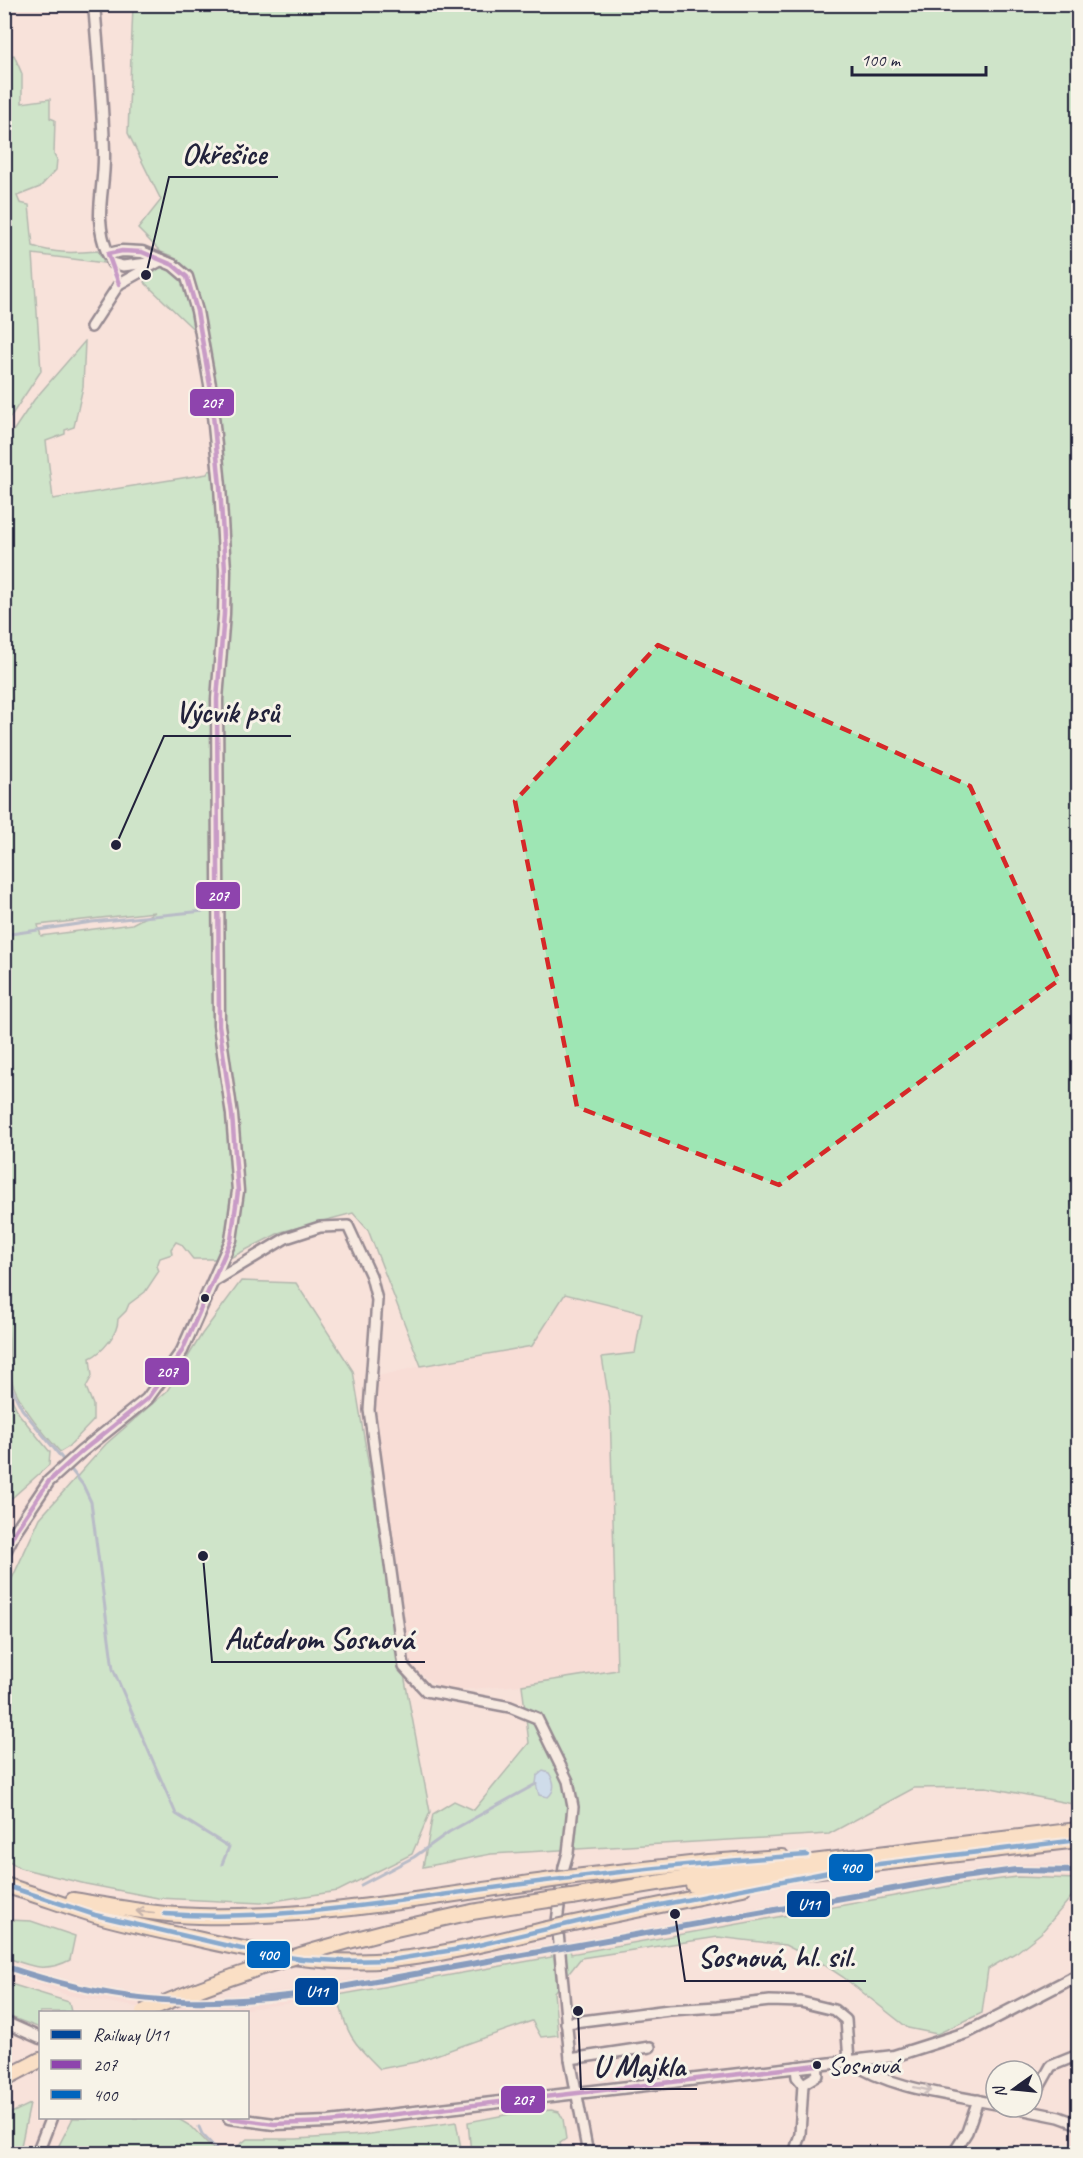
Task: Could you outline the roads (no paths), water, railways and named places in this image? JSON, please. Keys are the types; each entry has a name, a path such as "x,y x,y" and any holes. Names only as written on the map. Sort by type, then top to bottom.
{"main road":[{"path":"572,1897 712,1874 1078,1830"},
{"path":"147,2011 251,1971 333,1945 472,1912 572,1897 714,1883 1078,1840"},
{"path":"38,1895 130,1910 198,1916 246,1916 355,1908 574,1877 708,1862 915,1850"},
{"path":"4,1885 95,1915 259,1953 302,1959 391,1960 466,1948 569,1924 854,1867"},
{"path":"9,2077 39,2061"}],"street":[{"path":"94,4 105,158 100,228 119,284"},
{"path":"4,1554 16,1530 49,1481 147,1399 182,1351 231,1240 238,1191 232,1115 219,1025 217,699 224,625 225,570 220,486 204,346 187,277 182,270 142,252 122,251 110,259"},
{"path":"91,327 119,284 162,260"},
{"path":"213,1282 286,1238 320,1227 348,1226 371,1276 376,1300 369,1410 404,1667 426,1691 510,1707 537,1718 568,1781 573,1807 557,1922 570,2058 588,2154"},
{"path":"236,2119 274,2124 311,2124 894,2056 966,2033 1078,1975"},
{"path":"566,2023 669,2010 770,2001 801,2002 834,2010 846,2020 849,2061"},
{"path":"4,2022 39,2038"},
{"path":"570,2058 650,2047"},
{"path":"1044,2079 1051,2066 1078,2055"},
{"path":"849,2061 867,2073 911,2086 984,2101"},
{"path":"803,2084 818,2075 817,2065"},
{"path":"794,2154 800,2134 803,2084 797,2077 796,2067"},
{"path":"953,2154 967,2132 978,2100"},
{"path":"1044,2114 1078,2124"},
{"path":"37,2154 50,2123"}],"water":[{"path":"543,1771 549,1773 553,1783 552,1792 548,1797 539,1795 536,1784 537,1776"}],"waterway":[{"path":"4,935 92,922 204,911"},
{"path":"4,1354 12,1389 22,1409 65,1462"},
{"path":"69,1467 83,1485 91,1502 113,1669 176,1814 229,1847 222,1864"},
{"path":"361,1885 414,1857 449,1832 536,1784"},
{"path":"199,2127 202,2134 221,2154"}],"rail line":[{"name":"U11","path":"4,1966 79,1988 149,1999 184,2001 257,1999 297,1995 955,1878 1016,1870 1078,1871"}],"place":[{"name":"Okřešice","path":"146,275"},
{"name":"Výcvik psů","path":"116,845"},
{"name":"Autodrom Sosnová","path":"203,1556"},
{"name":"Sosnová, hl. sil.","path":"675,1914"},
{"name":"U Majkla","path":"578,2011"},
{"name":"Sosnová","path":"817,2065"}]}
